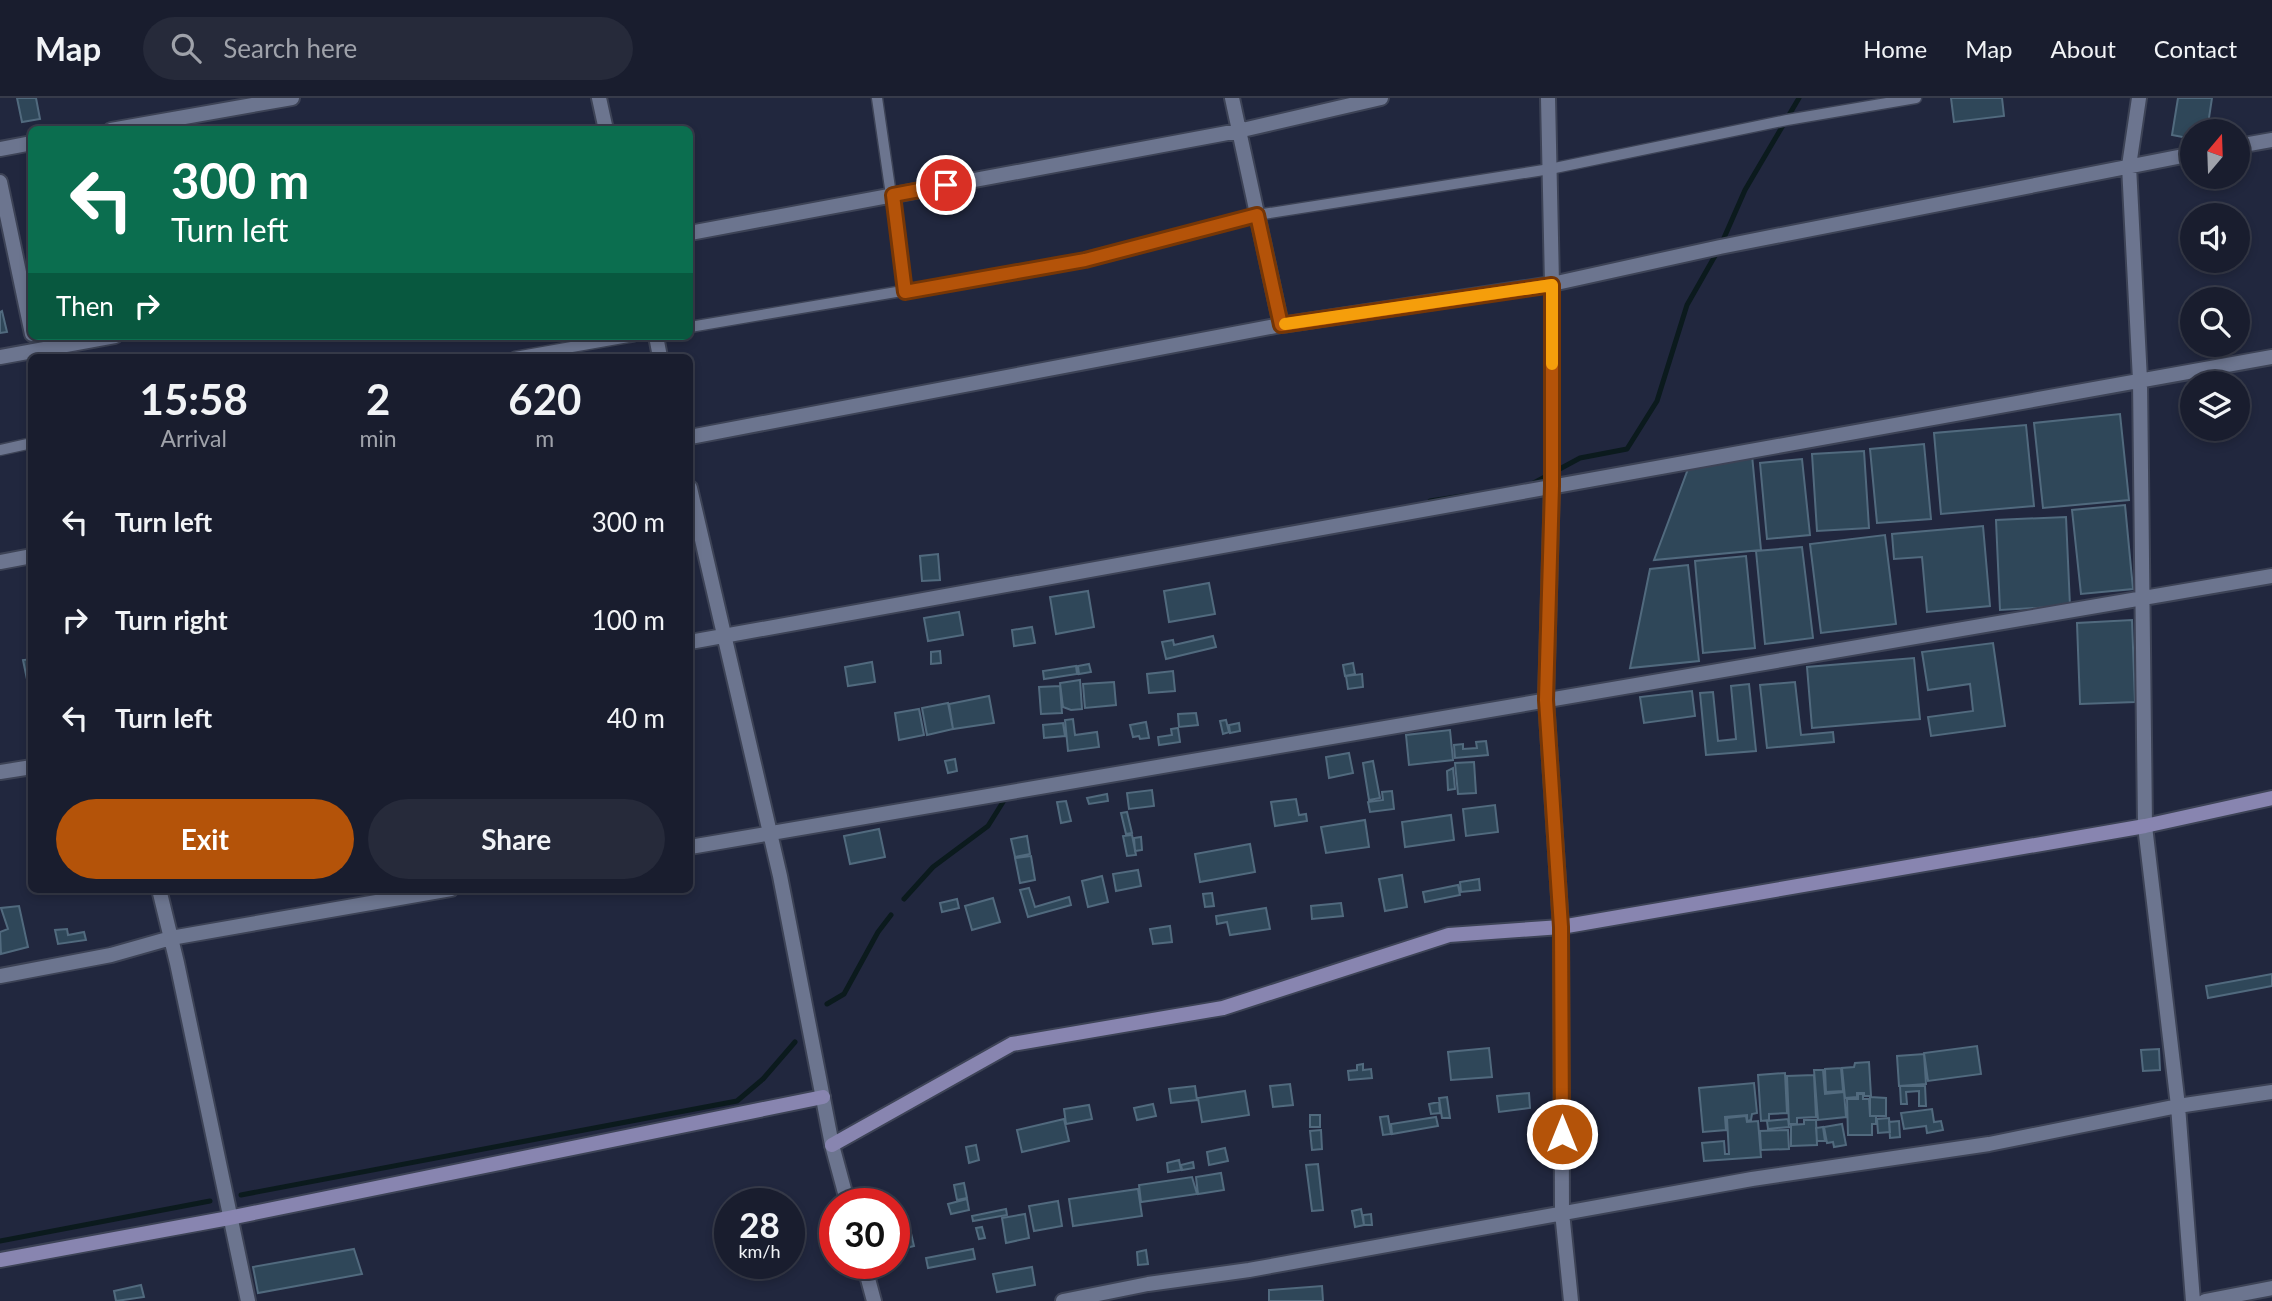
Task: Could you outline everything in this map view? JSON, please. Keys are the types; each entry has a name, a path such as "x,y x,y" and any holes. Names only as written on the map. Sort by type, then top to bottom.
{"street":[{"path":"134,126 292,98"},
{"path":"599,98 605,126"},
{"path":"1232,98 1281,325"},
{"path":"693,232 1238,131 1381,98"},
{"path":"1548,98 1552,486 1546,700 1561,927 1562,1212 1571,1301"},
{"path":"2139,98 2129,166 2140,380 2145,826 2178,1106 2193,1301"},
{"path":"2250,144 2272,140"},
{"path":"0,149 28,144"},
{"path":"693,436 1281,325 1552,285 1734,244 2180,157"},
{"path":"0,182 28,315"},
{"path":"0,357 34,344 74,340"},
{"path":"693,641 2272,357"},
{"path":"693,501 770,833 832,1145 844,1188"},
{"path":"0,562 28,557"},
{"path":"693,846 2272,576"},
{"path":"0,772 28,768"},
{"path":"832,1145 1012,1044 1223,1008 1449,935 1561,927 2145,826 2272,798"},
{"path":"160,893 248,1301"},
{"path":"0,976 111,955 171,938 428,893"},
{"path":"1062,1301 1765,1177 1989,1144 2178,1106 2272,1092"},
{"path":"0,1260 229,1218 823,1097"},
{"path":"868,1279 874,1301"},
{"path":"2205,1301 2272,1288"}],"lane":[{"path":"877,98 905,292"},
{"path":"693,327 1085,260 1257,215 1550,169 1787,120 1916,98"},
{"path":"532,354 611,340"},
{"path":"0,450 28,444"}],"building":[{"path":"17,98 36,98 40,119 22,122"},
{"path":"1951,98 2002,98 2004,116 1954,122"},
{"path":"2178,98 2212,98 2209,119 2180,119 2180,137 2172,135"},
{"path":"2,311 7,332 0,333 0,312"},
{"path":"2120,414 2129,500 2043,508 2034,423"},
{"path":"2026,425 2034,506 1941,514 1934,433"},
{"path":"1924,444 1931,519 1877,523 1870,449"},
{"path":"1864,451 1869,528 1817,531 1812,454"},
{"path":"1752,455 1761,550 1654,560 1691,461"},
{"path":"1802,459 1810,535 1767,539 1760,463"},
{"path":"2125,505 2133,589 2081,594 2072,510"},
{"path":"2066,517 2070,606 2000,610 1996,520"},
{"path":"1983,526 1990,606 1927,612 1922,557 1894,559 1892,534"},
{"path":"1885,535 1896,624 1821,633 1810,544"},
{"path":"1802,547 1813,638 1765,644 1756,551"},
{"path":"938,554 940,580 922,581 920,556"},
{"path":"1746,556 1755,648 1703,653 1695,561"},
{"path":"1688,565 1699,661 1630,668 1650,569"},
{"path":"1209,583 1215,614 1169,622 1164,591"},
{"path":"1088,591 1094,627 1056,634 1050,597"},
{"path":"959,612 963,635 928,641 924,618"},
{"path":"2132,620 2135,702 2080,704 2077,623"},
{"path":"1032,627 1035,643 1014,646 1012,630"},
{"path":"1213,636 1216,647 1166,659 1162,642 1173,640 1174,645"},
{"path":"1993,643 2005,726 1931,736 1928,717 1973,711 1970,684 1928,690 1922,652"},
{"path":"940,651 941,663 931,664 931,652"},
{"path":"1914,658 1920,719 1812,728 1807,667"},
{"path":"28,659 28,684 23,660"},
{"path":"872,662 875,682 848,686 845,667"},
{"path":"1353,663 1355,674 1345,676 1343,665"},
{"path":"1089,664 1091,672 1079,674 1078,666"},
{"path":"1076,666 1077,674 1044,679 1043,671"},
{"path":"1173,671 1175,691 1149,693 1147,674"},
{"path":"1362,674 1363,687 1348,689 1346,676"},
{"path":"1080,680 1082,709 1071,710 1063,707 1060,683"},
{"path":"1114,682 1116,705 1085,708 1083,684"},
{"path":"1795,682 1801,735 1833,732 1834,742 1767,748 1760,685"},
{"path":"1749,684 1756,751 1706,755 1700,693 1713,692 1718,741 1736,739 1731,686"},
{"path":"1060,686 1062,713 1041,714 1039,687"},
{"path":"1692,691 1695,716 1644,723 1640,697"},
{"path":"989,696 994,723 953,729 949,704"},
{"path":"948,703 953,729 927,735 922,708"},
{"path":"919,709 924,735 899,740 895,713"},
{"path":"1196,713 1198,725 1179,727 1178,714"},
{"path":"1073,719 1075,735 1097,732 1099,747 1068,751 1065,720"},
{"path":"1226,720 1229,732 1223,734 1220,721"},
{"path":"1146,722 1149,738 1133,737 1130,725"},
{"path":"1063,723 1065,736 1044,738 1043,725"},
{"path":"1239,723 1240,731 1230,733 1229,725"},
{"path":"1178,728 1180,742 1159,745 1158,737 1172,735 1171,729"},
{"path":"1450,730 1453,760 1409,765 1406,735"},
{"path":"1486,741 1488,755 1455,758 1454,745 1463,744 1463,749 1477,748 1476,742"},
{"path":"1349,753 1353,773 1329,778 1326,757"},
{"path":"955,759 957,771 948,773 945,761"},
{"path":"1373,761 1380,798 1369,800 1363,763"},
{"path":"1474,762 1476,793 1458,794 1455,763"},
{"path":"1453,768 1455,789 1448,790 1447,771"},
{"path":"1152,790 1154,806 1129,809 1127,793"},
{"path":"1392,791 1394,809 1370,812 1368,802 1383,800 1382,792"},
{"path":"1107,794 1108,801 1089,804 1087,798"},
{"path":"1296,799 1299,815 1306,814 1307,821 1275,826 1271,802"},
{"path":"1066,801 1071,821 1061,823 1057,802"},
{"path":"1495,805 1498,832 1466,836 1463,809"},
{"path":"1127,812 1132,833 1126,834 1121,813"},
{"path":"1451,815 1454,840 1405,847 1402,822"},
{"path":"1365,820 1369,847 1326,853 1321,827"},
{"path":"879,829 885,857 850,864 844,836"},
{"path":"1132,835 1136,855 1127,856 1123,836"},
{"path":"1027,836 1030,854 1015,857 1011,839"},
{"path":"1141,837 1142,850 1135,851 1134,838"},
{"path":"1250,844 1255,872 1200,882 1195,854"},
{"path":"1031,856 1035,880 1020,883 1015,858"},
{"path":"1138,870 1141,886 1116,891 1113,874"},
{"path":"1402,875 1407,907 1385,911 1379,879"},
{"path":"1102,876 1108,902 1088,907 1082,881"},
{"path":"1479,879 1480,890 1461,892 1460,882"},
{"path":"1458,885 1460,895 1425,902 1423,892"},
{"path":"1029,888 1035,907 1069,897 1071,905 1028,917 1020,890"},
{"path":"1212,893 1214,906 1205,907 1203,894"},
{"path":"993,898 1000,922 972,930 965,906"},
{"path":"957,899 959,908 942,912 940,903"},
{"path":"1341,903 1343,916 1312,919 1311,906"},
{"path":"19,906 28,947 1,954 0,932 8,929 1,908"},
{"path":"1266,908 1270,929 1230,935 1227,922 1217,924 1216,916"},
{"path":"1170,926 1172,942 1153,944 1150,929"},
{"path":"67,929 68,935 84,932 86,940 58,944 55,930"},
{"path":"2272,974 2272,986 2208,998 2206,986"},
{"path":"1977,1046 1981,1074 1928,1081 1924,1053"},
{"path":"1489,1048 1492,1077 1451,1080 1448,1052"},
{"path":"2159,1049 2160,1070 2143,1071 2141,1050"},
{"path":"1924,1054 1926,1084 1899,1086 1897,1056"},
{"path":"1869,1062 1871,1096 1857,1093 1857,1097 1845,1098 1842,1068"},
{"path":"1363,1064 1363,1070 1371,1069 1372,1078 1349,1080 1348,1071 1357,1070 1357,1065"},
{"path":"1841,1068 1843,1091 1826,1092 1825,1069"},
{"path":"1814,1070 1823,1070 1825,1094 1844,1092 1846,1117 1818,1120"},
{"path":"1785,1073 1787,1113 1769,1114 1769,1120 1761,1121 1758,1075"},
{"path":"1814,1075 1816,1117 1797,1118 1797,1124 1789,1124 1787,1076"},
{"path":"1754,1083 1757,1113 1752,1114 1751,1120 1747,1121 1747,1115 1725,1117 1726,1130 1703,1132 1699,1088"},
{"path":"1290,1084 1293,1105 1273,1107 1270,1086"},
{"path":"1195,1086 1197,1100 1171,1103 1169,1089"},
{"path":"1900,1086 1925,1086 1926,1106 1919,1106 1919,1091 1906,1092 1907,1104 1901,1104"},
{"path":"1245,1091 1249,1115 1202,1122 1198,1098"},
{"path":"1529,1093 1530,1108 1499,1112 1497,1096"},
{"path":"1858,1094 1863,1094 1863,1099 1869,1099 1870,1116 1876,1116 1876,1124 1872,1124 1872,1135 1848,1135 1847,1099 1858,1099"},
{"path":"1447,1097 1450,1118 1442,1118 1439,1098"},
{"path":"1870,1097 1886,1098 1886,1116 1870,1116"},
{"path":"1439,1102 1440,1113 1431,1114 1429,1104"},
{"path":"1153,1104 1156,1116 1137,1120 1134,1108"},
{"path":"1089,1105 1092,1119 1066,1124 1064,1109"},
{"path":"1932,1109 1934,1122 1941,1121 1943,1130 1927,1133 1926,1126 1904,1129 1901,1113"},
{"path":"1310,1115 1320,1115 1320,1127 1310,1127"},
{"path":"1388,1116 1391,1134 1383,1135 1380,1117"},
{"path":"1746,1116 1747,1122 1758,1121 1761,1157 1704,1161 1702,1143 1724,1141 1725,1154 1729,1154 1727,1118"},
{"path":"1436,1117 1438,1126 1392,1134 1391,1124"},
{"path":"1889,1118 1890,1132 1878,1133 1877,1119"},
{"path":"1064,1119 1069,1141 1022,1152 1017,1130"},
{"path":"1788,1119 1789,1127 1768,1129 1767,1121"},
{"path":"1804,1120 1816,1120 1817,1145 1791,1146 1791,1125 1804,1124"},
{"path":"1899,1121 1900,1137 1890,1138 1889,1122"},
{"path":"1842,1124 1846,1145 1834,1147 1833,1142 1827,1143 1824,1127"},
{"path":"1823,1127 1825,1141 1817,1141 1816,1128"},
{"path":"1321,1130 1322,1149 1312,1150 1310,1131"},
{"path":"1788,1130 1789,1149 1761,1150 1760,1131"},
{"path":"976,1145 979,1160 969,1163 966,1147"},
{"path":"1225,1148 1228,1161 1209,1165 1207,1152"},
{"path":"1179,1160 1181,1170 1168,1172 1167,1163"},
{"path":"1193,1162 1194,1168 1182,1170 1181,1165"},
{"path":"1318,1164 1323,1210 1312,1211 1306,1165"},
{"path":"1221,1173 1224,1190 1198,1194 1196,1177"},
{"path":"1192,1177 1197,1194 1141,1202 1139,1185"},
{"path":"964,1183 967,1198 957,1200 954,1185"},
{"path":"1138,1189 1142,1216 1073,1226 1069,1199"},
{"path":"967,1199 969,1210 951,1214 948,1204"},
{"path":"1058,1201 1062,1226 1034,1231 1029,1206"},
{"path":"1006,1209 1007,1215 973,1221 972,1216"},
{"path":"1361,1209 1364,1225 1355,1227 1352,1211"},
{"path":"1025,1214 1029,1238 1006,1243 1002,1218"},
{"path":"1371,1214 1372,1225 1364,1225 1363,1215"},
{"path":"982,1227 985,1238 979,1239 976,1228"},
{"path":"910,1229 914,1246 910,1247"},
{"path":"354,1249 362,1274 258,1293 253,1267"},
{"path":"973,1249 975,1259 928,1268 926,1258"},
{"path":"1146,1250 1148,1264 1138,1265 1137,1252"},
{"path":"1032,1267 1035,1285 997,1292 993,1274"},
{"path":"141,1285 144,1297 116,1301 114,1291"},
{"path":"1322,1286 1323,1301 1269,1301 1269,1290"}],"waterway":[{"path":"1530,485 1580,458 1627,449 1657,401 1687,305 1720,247 1745,190 1799,98"},
{"path":"1430,501 1469,495"},
{"path":"904,899 933,867 988,826 1003,802"},
{"path":"827,1004 844,994 878,932 891,915"},
{"path":"241,1195 737,1101 763,1079 795,1042"},
{"path":"0,1241 210,1201"}],"slow traffic":[{"path":"1285,324 1552,285 1552,364"}],"route":[{"path":"946,185 893,195 905,292 1085,260 1257,215 1281,325 1552,285 1552,486 1546,700 1561,927 1562,1134"}]}
